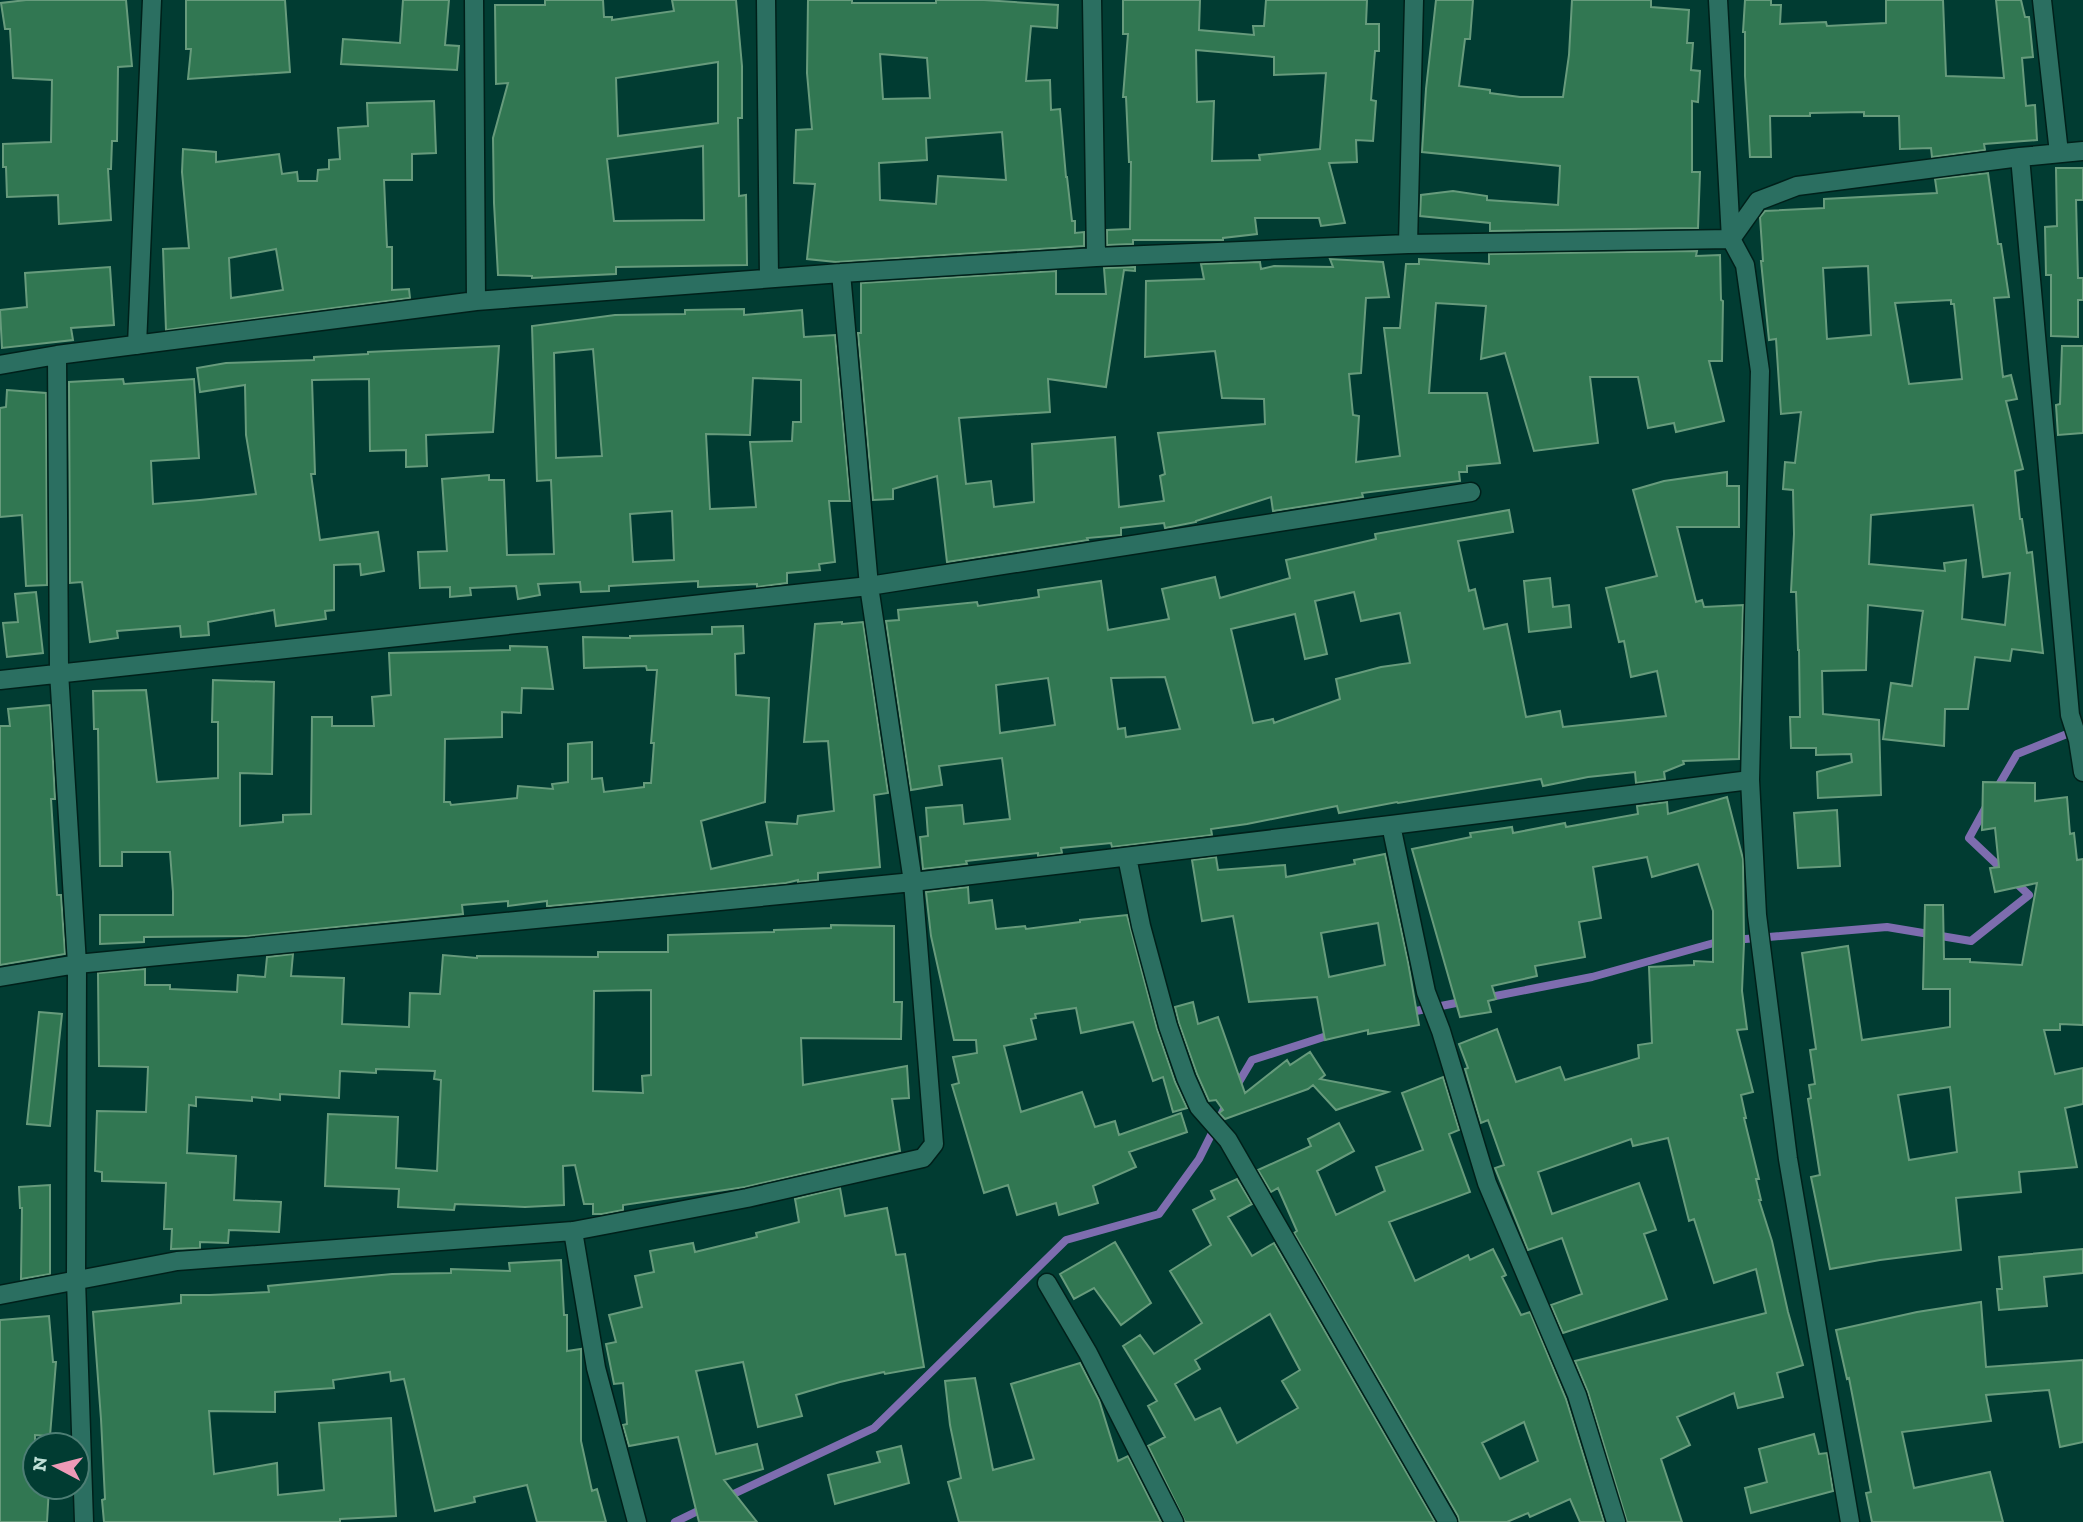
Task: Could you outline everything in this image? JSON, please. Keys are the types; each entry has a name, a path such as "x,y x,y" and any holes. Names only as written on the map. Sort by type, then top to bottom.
{"street":[{"path":"137,345 152,0"},
{"path":"474,0 476,301"},
{"path":"766,0 769,278"},
{"path":"1092,0 1096,257"},
{"path":"1408,244 1414,0"},
{"path":"1718,0 1731,239 1745,265 1760,370 1750,780 1757,915 1788,1159 1850,1522"},
{"path":"2042,0 2059,153"},
{"path":"1731,239 1758,201 1797,186 2083,151"},
{"path":"2020,157 2070,715 2078,740 2083,772"},
{"path":"0,365 57,355 476,301 769,278 1096,257 1408,244 1731,239"},
{"path":"0,1295 177,1261 573,1231 747,1198 923,1158 934,1144 913,882 869,586 841,273"},
{"path":"57,355 59,672 77,964 76,1280 84,1522"},
{"path":"0,680 869,586 1471,492"},
{"path":"0,977 77,964 913,882 1750,780"},
{"path":"1391,825 1426,992 1441,1031 1487,1183 1577,1395 1615,1522"},
{"path":"1127,857 1141,926 1168,1026 1199,1107 1227,1140 1448,1522"},
{"path":"573,1231 596,1368 637,1522"},
{"path":"1047,1283 1088,1353 1174,1522"}],"building":[{"path":"26,0 126,0 132,66 118,67 117,141 112,141 111,169 108,169 111,220 59,224 58,195 7,197 3,144 51,142 52,80 13,78 10,29 5,29 1,3"},
{"path":"186,0 285,0 290,72 188,79 191,49 186,49"},
{"path":"403,0 449,0 445,45 459,46 457,70 341,64 343,39 400,43"},
{"path":"545,0 603,0 604,17 612,17 612,20 674,11 672,0 736,0 742,66 742,118 738,118 739,196 746,195 747,265 616,267 616,274 532,278 498,275 493,138 508,83 496,84 495,5 545,5","holes":["718,62 718,123 618,136 616,78","703,146 704,220 614,221 607,159"]},
{"path":"808,0 936,3 936,0 984,0 1058,5 1057,28 1031,26 1026,81 1050,80 1051,110 1060,109 1072,221 1075,221 1075,233 1084,232 1084,246 836,262 807,259 815,184 794,183 796,130 812,129 807,73","holes":["880,54 927,58 930,98 883,99","1002,132 1006,180 938,176 936,204 880,200 879,163 927,160 926,138"]},
{"path":"1123,0 1200,0 1199,30 1254,35 1253,26 1264,26 1266,0 1367,0 1366,24 1379,24 1379,51 1375,51 1371,100 1376,101 1373,141 1356,140 1357,162 1329,163 1345,223 1321,226 1319,218 1255,218 1257,234 1223,240 1133,240 1133,244 1107,245 1107,230 1130,229 1131,162 1126,97 1123,97 1128,34 1123,34","holes":["1196,50 1274,57 1274,75 1326,73 1320,149 1259,155 1260,160 1212,161 1214,101 1197,102"]},
{"path":"1436,0 1473,0 1470,39 1465,39 1459,86 1520,97 1563,97 1572,0 1651,0 1651,7 1689,10 1687,43 1693,43 1691,70 1700,71 1698,102 1692,101 1692,172 1700,172 1698,228 1490,231 1490,223 1420,216 1421,195 1453,191 1487,196 1487,200 1558,205 1560,166 1422,152"},
{"path":"1745,0 1771,0 1771,5 1781,5 1780,24 1826,22 1827,26 1886,23 1886,0 1943,0 1946,76 2004,78 1996,0 2021,0 2025,17 2029,17 2033,57 2022,58 2026,106 2035,105 2037,140 1984,144 1985,150 1932,157 1931,148 1900,149 1899,116 1864,116 1864,112 1810,113 1810,116 1770,116 1771,157 1750,157 1743,32"},
{"path":"434,101 436,153 412,154 412,180 384,180 387,247 392,247 392,290 409,289 410,298 166,330 163,249 189,248 182,172 183,149 216,152 216,162 279,154 282,174 297,172 298,181 317,181 318,170 329,169 329,160 340,159 338,128 368,126 367,103","holes":["276,249 283,290 231,298 229,258"]},
{"path":"2056,168 2083,168 2083,200 2076,200 2078,278 2083,278 2083,300 2078,300 2078,337 2051,336 2051,275 2046,275 2045,227 2057,226"},
{"path":"1988,173 2009,297 1994,298 2003,377 2011,375 2017,399 2006,401 2023,469 2015,471 2020,519 2027,553 2032,552 2043,653 2012,649 2010,661 1975,657 1968,709 1945,709 1944,746 1883,739 1891,683 1912,686 1923,611 1868,605 1866,670 1822,671 1823,714 1879,720 1881,795 1818,798 1817,772 1852,762 1851,754 1816,755 1816,748 1791,748 1790,717 1800,717 1799,650 1796,592 1791,592 1793,490 1783,489 1785,462 1795,463 1801,412 1781,414 1776,339 1769,340 1761,261 1760,217 1765,211 1824,208 1824,199 1937,193 1935,179","holes":["1868,266 1871,335 1827,339 1823,268","1951,300 1951,304 1954,304 1962,379 1909,384 1895,303","1973,505 1983,577 2010,573 2005,625 1962,619 1966,560 1944,563 1945,571 1869,564 1871,515"]},
{"path":"1697,251 1696,256 1720,255 1723,301 1722,361 1709,361 1724,421 1676,432 1674,423 1648,428 1638,377 1590,377 1598,443 1534,451 1505,353 1481,359 1486,306 1436,303 1429,393 1487,393 1500,463 1467,466 1467,472 1459,472 1460,481 1362,493 1363,497 1273,511 1271,497 1196,522 1165,528 1164,523 1121,528 1121,535 1087,538 1088,540 947,562 937,476 893,489 893,499 873,500 858,333 861,333 861,283 1056,271 1056,294 1106,294 1104,268 1135,267 1135,271 1124,270 1106,387 1048,379 1050,412 959,418 966,484 991,481 994,507 1034,502 1032,444 1115,437 1119,507 1164,501 1160,476 1165,474 1158,433 1265,424 1264,399 1222,398 1215,351 1145,357 1146,281 1204,279 1201,264 1260,262 1261,269 1274,266 1333,267 1330,259 1383,262 1389,297 1366,298 1361,373 1349,374 1353,415 1359,416 1356,462 1400,456 1384,328 1400,328 1406,264 1419,264 1419,259 1489,264 1489,254"},
{"path":"110,267 114,325 71,328 73,340 2,348 0,310 27,307 25,273"},
{"path":"744,309 744,315 802,310 804,337 835,335 850,501 829,501 835,562 819,564 820,570 787,573 787,583 757,587 757,584 698,587 698,581 609,586 609,591 581,592 580,582 538,584 540,595 518,599 516,586 470,588 471,595 450,597 450,587 420,588 418,552 447,551 442,479 489,475 489,480 504,480 507,555 554,554 551,480 537,481 532,326 615,315 685,314 685,310","holes":["593,349 602,456 556,458 554,353","753,378 801,380 801,422 793,422 792,441 750,442 756,507 710,509 706,434 750,435","672,511 674,560 633,562 630,514"]},
{"path":"499,346 493,432 426,435 427,466 406,467 406,450 370,451 369,379 312,380 315,474 311,474 320,540 378,532 384,571 361,575 360,564 334,565 334,610 325,611 326,619 276,626 274,610 208,622 209,635 181,637 180,626 117,631 118,638 90,642 82,582 70,583 69,382 123,379 124,384 194,379 199,458 151,461 153,504 256,494 246,435 245,385 200,392 197,368 226,363 314,360 314,357 368,352"},
{"path":"2062,346 2083,346 2083,433 2058,435 2056,405 2060,404"},
{"path":"7,390 46,393 47,585 26,586 22,515 0,517 0,408 6,407"},
{"path":"1727,472 1727,486 1739,486 1739,527 1677,527 1696,602 1702,600 1704,607 1743,605 1739,759 1683,761 1684,764 1664,772 1665,779 1636,783 1635,772 1588,777 1543,786 1541,779 1339,813 1337,806 1211,829 1212,835 1112,847 1111,843 1061,848 1062,853 966,861 967,864 923,869 920,837 928,836 926,808 962,805 964,824 1010,819 1002,758 939,766 942,785 911,790 886,621 899,620 898,610 977,602 978,606 1039,597 1038,590 1101,581 1108,630 1169,619 1162,589 1215,577 1220,598 1290,578 1286,560 1376,539 1375,534 1509,510 1513,532 1458,541 1469,591 1475,589 1484,629 1507,624 1526,717 1560,711 1563,727 1666,716 1657,671 1631,677 1624,641 1619,642 1606,588 1657,576 1633,490 1664,481","holes":["1354,592 1361,621 1400,613 1410,663 1381,667 1336,679 1340,699 1274,723 1273,719 1253,723 1231,629 1295,614 1305,659 1327,654 1315,601","1165,677 1180,729 1126,737 1125,728 1118,729 1111,678","1048,678 1055,725 1000,733 996,685"]},
{"path":"1550,578 1553,607 1569,605 1571,627 1529,632 1524,581"},
{"path":"36,592 43,653 7,657 3,623 18,622 15,594"},
{"path":"863,622 888,793 874,795 880,867 818,873 818,880 798,882 550,906 547,906 547,901 508,906 508,901 462,905 463,914 249,936 144,937 144,942 100,944 100,915 173,915 173,892 170,852 122,852 122,866 100,866 98,729 94,729 93,691 146,690 157,782 218,778 218,722 212,722 213,680 274,682 272,774 240,773 240,826 283,822 283,815 311,814 312,717 332,717 332,726 374,726 372,697 391,695 389,653 510,650 510,646 547,647 553,689 522,688 521,713 502,712 502,737 445,739 444,802 450,802 451,805 517,798 518,786 553,789 552,784 568,782 568,744 592,742 592,779 602,778 604,792 644,787 644,783 651,783 654,743 651,743 657,670 647,670 646,666 584,668 583,637 712,634 712,627 743,626 744,653 735,654 736,695 769,698 765,802 701,821 711,869 772,855 766,822 797,824 798,816 834,811 828,741 804,742 815,624"},
{"path":"50,705 55,799 51,799 57,895 61,895 65,954 0,965 0,726 10,726 8,709"},
{"path":"1983,782 2035,783 2035,801 2067,797 2070,834 2074,833 2077,860 2083,859 2083,1025 2060,1024 2060,1030 2044,1030 2055,1074 2083,1068 2083,1104 2065,1108 2077,1167 2019,1172 2021,1192 1956,1198 1961,1250 1830,1269 1811,1177 1820,1175 1808,1099 1811,1098 1809,1085 1815,1084 1810,1050 1816,1049 1802,953 1848,946 1862,1040 1950,1027 1950,989 1923,989 1925,905 1943,905 1944,959 2022,965 2037,883 1995,892 1990,868 1999,867 1995,828 1982,830","holes":["1950,1087 1957,1152 1909,1160 1898,1095"]},
{"path":"1727,797 1743,859 1742,991 1747,1029 1737,1030 1753,1092 1741,1095 1744,1118 1759,1179 1756,1179 1759,1200 1803,1365 1777,1373 1783,1397 1738,1408 1734,1393 1677,1417 1690,1445 1661,1459 1682,1522 1627,1522 1588,1392 1575,1361 1766,1313 1756,1269 1714,1283 1694,1219 1689,1221 1668,1138 1633,1146 1631,1139 1538,1172 1552,1214 1639,1183 1656,1230 1644,1234 1667,1299 1563,1333 1551,1305 1582,1294 1562,1238 1528,1250 1495,1168 1504,1165 1488,1120 1481,1123 1465,1069 1468,1068 1459,1044 1497,1029 1516,1082 1560,1067 1565,1080 1639,1058 1638,1045 1652,1043 1649,967 1694,965 1694,961 1713,962 1713,911 1698,864 1652,877 1647,857 1593,867 1601,918 1579,922 1585,957 1535,966 1537,976 1492,986 1496,999 1488,1001 1491,1012 1460,1017 1412,849 1471,837 1470,833 1512,827 1513,833 1638,814 1637,806 1667,802 1668,814"},
{"path":"1837,810 1840,866 1798,868 1794,813"},
{"path":"1385,854 1419,1025 1368,1034 1368,1030 1325,1040 1317,997 1249,1002 1233,916 1202,921 1192,860 1216,857 1218,870 1285,865 1286,877 1355,864 1354,860","holes":["1378,923 1385,965 1329,977 1321,933"]},
{"path":"968,887 969,903 992,900 996,929 1025,926 1026,929 1127,915 1157,1029 1187,1108 1173,1112 1163,1077 1153,1081 1133,1022 1081,1033 1076,1008 1035,1014 1036,1018 1031,1019 1036,1039 1004,1046 1021,1112 1082,1092 1095,1127 1115,1121 1119,1135 1181,1113 1187,1132 1129,1152 1136,1167 1093,1186 1098,1203 1059,1215 1056,1203 1017,1215 1008,1185 984,1193 952,1085 959,1083 953,1057 977,1053 976,1040 954,1040 931,936 926,892"},
{"path":"831,925 894,926 894,1002 902,1002 901,1039 801,1038 803,1085 907,1066 909,1098 892,1099 900,1151 745,1187 623,1205 623,1210 602,1214 593,1214 593,1204 584,1204 575,1165 563,1166 564,1205 525,1207 455,1204 454,1210 398,1207 399,1189 325,1186 328,1114 398,1117 396,1168 437,1171 441,1080 434,1079 435,1071 376,1069 376,1073 340,1071 339,1098 280,1094 280,1100 252,1097 252,1101 196,1097 196,1106 189,1105 187,1153 236,1156 234,1200 281,1202 279,1232 229,1230 228,1243 200,1242 200,1248 171,1249 172,1229 164,1229 166,1183 102,1181 102,1172 95,1171 97,1111 146,1112 148,1067 99,1066 98,973 145,969 145,985 237,992 238,975 265,977 267,957 293,954 291,976 344,978 342,1024 409,1027 410,993 440,994 443,955 477,958 598,957 598,952 668,952 668,935 831,928","holes":["651,990 651,1075 642,1076 643,1093 593,1091 594,991"]},
{"path":"1193,1002 1198,1024 1218,1017 1245,1093 1287,1060 1290,1065 1310,1052 1325,1075 1320,1079 1388,1092 1336,1110 1313,1085 1225,1119 1219,1113 1223,1110 1216,1100 1209,1101 1179,1023 1175,1007"},
{"path":"39,1012 62,1014 50,1126 27,1124"},
{"path":"1443,1077 1459,1130 1449,1134 1470,1192 1389,1222 1415,1281 1468,1255 1470,1260 1493,1249 1506,1275 1502,1277 1521,1315 1530,1312 1566,1399 1604,1522 1580,1522 1570,1499 1530,1517 1528,1513 1507,1522 1459,1522 1458,1516 1294,1233 1297,1231 1278,1188 1271,1192 1258,1170 1311,1146 1308,1139 1339,1123 1354,1151 1317,1171 1336,1215 1385,1191 1376,1167 1423,1150 1402,1093","holes":["1524,1422 1538,1461 1500,1479 1482,1443"]},
{"path":"1237,1179 1252,1204 1228,1217 1252,1256 1274,1243 1435,1522 1185,1522 1148,1446 1165,1437 1148,1406 1157,1401 1123,1346 1140,1335 1154,1354 1202,1323 1170,1271 1211,1245 1193,1210 1215,1199 1211,1191","holes":["1270,1314 1300,1370 1282,1381 1298,1408 1237,1443 1220,1408 1195,1420 1175,1384 1200,1369 1195,1360"]},
{"path":"50,1185 50,1274 21,1279 22,1208 19,1187"},
{"path":"840,1188 845,1216 887,1208 896,1255 905,1254 924,1367 885,1374 884,1372 796,1395 802,1416 758,1427 743,1362 696,1371 716,1454 757,1444 763,1469 724,1480 757,1522 699,1522 678,1437 629,1446 623,1425 627,1424 623,1383 614,1384 606,1344 616,1342 609,1315 642,1307 635,1276 654,1272 650,1251 693,1243 695,1252 757,1237 756,1233 799,1222 795,1199"},
{"path":"1115,1242 1151,1303 1121,1325 1094,1288 1074,1299 1060,1274"},
{"path":"2083,1249 2083,1273 2044,1277 2047,1306 1999,1310 1997,1289 2002,1289 1999,1257"},
{"path":"561,1260 564,1315 567,1315 567,1351 581,1349 581,1441 592,1491 597,1489 606,1522 537,1522 527,1485 474,1497 475,1502 435,1511 404,1379 391,1381 390,1372 333,1380 334,1388 275,1392 275,1412 209,1411 214,1474 277,1463 278,1495 324,1490 319,1423 391,1418 396,1516 340,1519 340,1522 104,1522 101,1419 93,1312 181,1303 181,1295 269,1292 268,1286 392,1274 451,1273 451,1269 510,1271 509,1263"},
{"path":"1981,1302 1986,1367 2083,1360 2083,1442 2060,1447 2049,1390 1986,1395 1991,1421 1902,1432 1914,1488 1990,1472 2003,1522 1872,1522 1866,1493 1871,1492 1849,1378 1847,1379 1836,1330 1917,1312"},
{"path":"49,1316 53,1362 56,1362 50,1431 21,1431 21,1501 48,1501 47,1522 0,1522 0,1320"},
{"path":"1080,1363 1099,1400 1118,1461 1128,1456 1161,1522 959,1522 948,1482 961,1478 950,1425 945,1381 975,1378 993,1470 1034,1459 1011,1384"},
{"path":"1814,1434 1819,1454 1827,1453 1833,1491 1751,1513 1745,1488 1767,1482 1759,1449"},
{"path":"901,1446 909,1483 835,1504 828,1475 880,1462 877,1452"}],"waterway":[{"path":"1996,790 2017,754 2077,730"},
{"path":"1986,807 1969,838 2005,872"},
{"path":"1734,940 1887,927 1971,941 2029,895 2014,881"},
{"path":"1485,998 1592,977 1721,941"},
{"path":"1406,1013 1466,1001"},
{"path":"1236,1087 1252,1060 1333,1034"},
{"path":"725,1498 874,1428 1066,1240 1159,1214 1199,1159 1228,1101"},
{"path":"675,1522 704,1508"}]}
